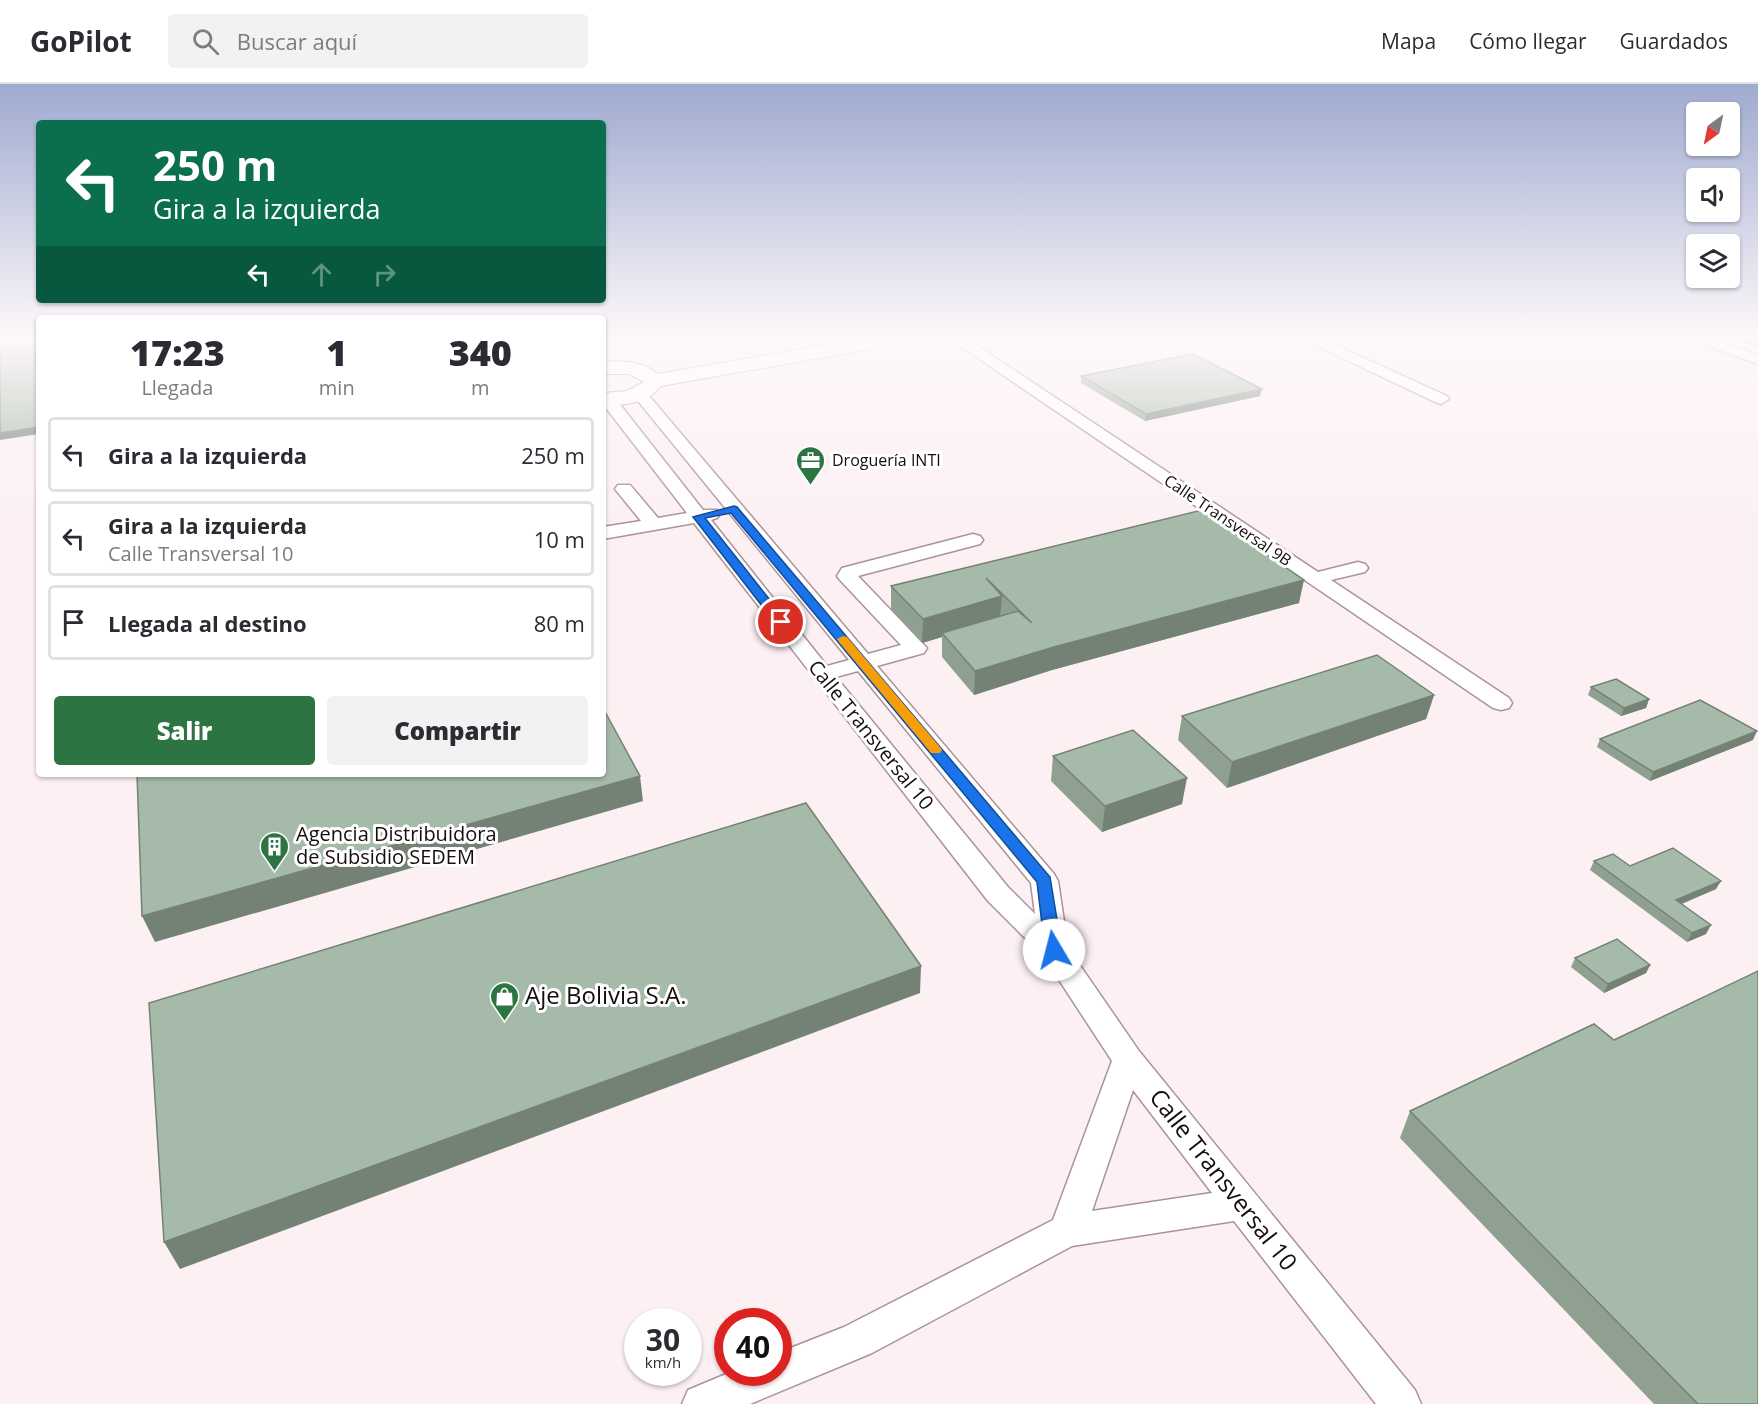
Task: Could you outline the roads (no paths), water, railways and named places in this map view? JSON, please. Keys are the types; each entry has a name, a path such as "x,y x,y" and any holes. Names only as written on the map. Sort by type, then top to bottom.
{"street":[{"name":"Calle Transversal 10","path":"658,399 734,509 1044,881 1054,950"},
{"name":"Calle Transversal 9B","path":"1045,399 1502,703"},
{"name":"Calle Transversal 10","path":"606,401 998,894 1054,950 1128,1060 1401,1404"},
{"path":"624,489 652,522"},
{"path":"606,531 652,522 699,517 734,509"},
{"path":"822,674 916,648 847,576 849,572 973,540"},
{"path":"1316,578 1358,568"},
{"path":"1067,1231 1128,1060"},
{"path":"702,1404 858,1340 1067,1231 1240,1203"}],"place":[{"name":"Droguería INTI","path":"811,486"},
{"name":"Agencia Distribuidora de Subsidio SEDEM","path":"275,872"},
{"name":"Aje Bolivia S.A.","path":"504,1022"}]}
